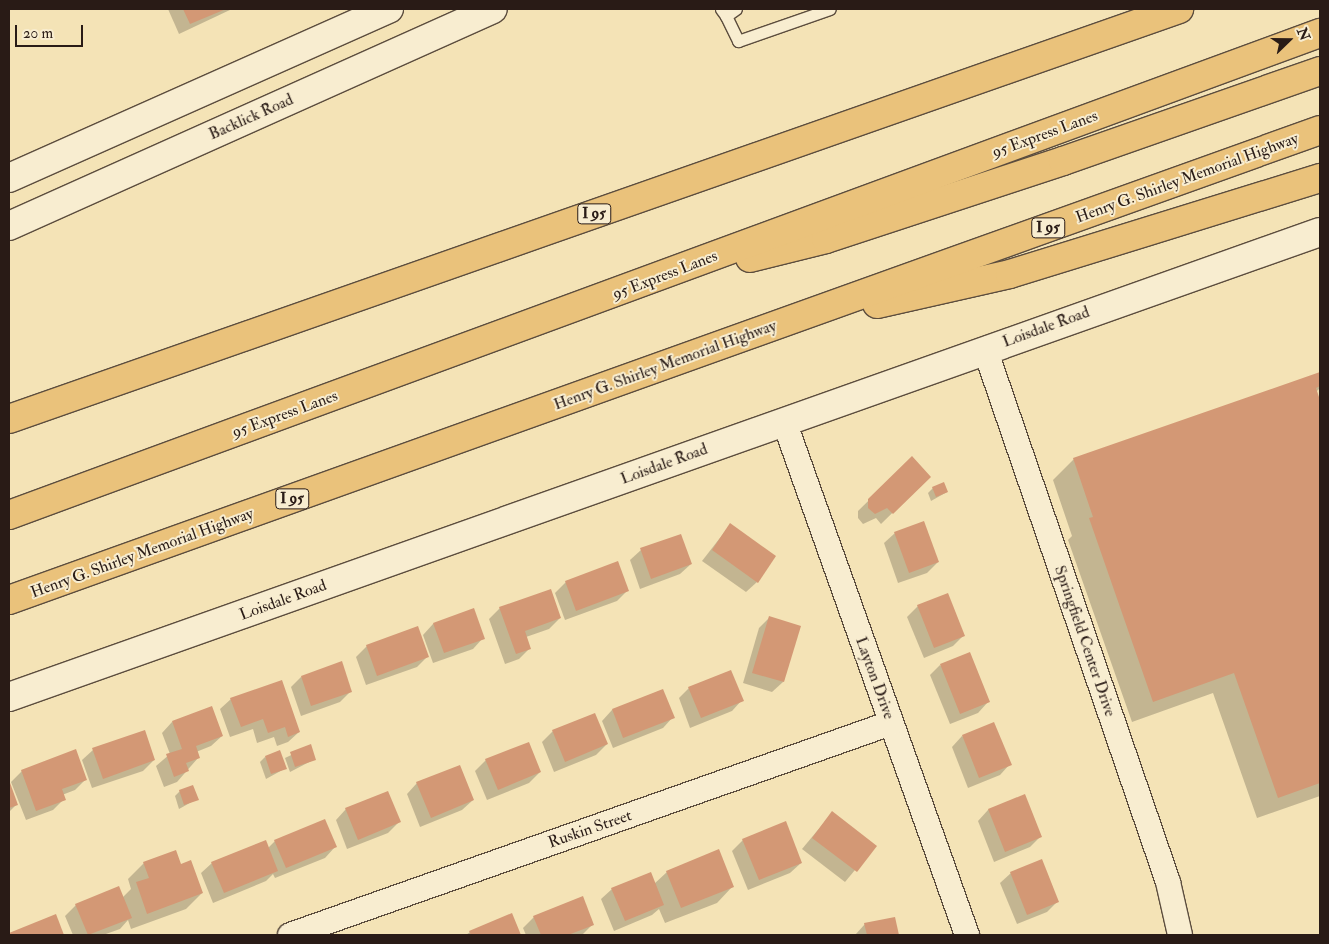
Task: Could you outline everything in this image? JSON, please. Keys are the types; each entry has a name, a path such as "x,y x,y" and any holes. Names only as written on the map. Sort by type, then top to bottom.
{"highway":[{"name":"I 95","path":"9,420 1179,9"},
{"name":"95 Express Lanes","path":"9,515 1320,33"},
{"path":"648,281 826,239 1063,162 1320,71"},
{"name":"Henry G. Shirley Memorial Highway","path":"9,600 1320,130"},
{"path":"775,326 1010,274 1320,178"}],"main road":[{"path":"9,178 389,9"},
{"name":"Backlick Road","path":"9,226 493,9"},
{"name":"Loisdale Road","path":"9,697 984,349 1320,232"}],"street":[{"name":"Springfield Center Drive","path":"984,349 1168,882 1180,935"},
{"name":"Layton Drive","path":"784,421 966,935"},
{"name":"Ruskin Street","path":"290,935 891,722"}],"lane":[{"path":"736,9 723,12 738,41 830,9"}],"building":[{"path":"183,9 226,9 190,24"},
{"path":"1320,372 1320,386 1316,388 1320,400 1320,783 1278,798 1234,673 1153,702 1089,518 1093,517 1073,458"},
{"path":"912,456 931,477 893,514 887,508 875,514 868,508 868,499"},
{"path":"944,482 948,492 936,497 932,487"},
{"path":"924,521 939,562 909,573 894,532"},
{"path":"730,523 776,556 758,583 712,550"},
{"path":"681,534 692,564 651,579 640,548"},
{"path":"618,561 629,591 576,611 565,581"},
{"path":"551,589 561,618 525,631 531,649 516,654 499,607"},
{"path":"948,593 965,636 934,648 917,605"},
{"path":"474,608 485,639 444,653 433,623"},
{"path":"769,616 801,626 784,682 752,673"},
{"path":"418,626 429,657 377,676 366,645"},
{"path":"970,652 990,702 960,714 940,664"},
{"path":"342,661 352,692 311,706 301,676"},
{"path":"731,670 744,701 701,718 688,687"},
{"path":"282,680 300,732 288,737 285,727 268,733 263,719 241,727 230,698"},
{"path":"663,689 675,718 623,738 612,709"},
{"path":"212,706 223,736 196,746 200,758 186,763 189,771 174,777 166,754 182,749 172,721"},
{"path":"595,713 608,744 565,762 552,730"},
{"path":"994,722 1012,765 979,778 962,735"},
{"path":"145,730 155,760 103,779 92,748"},
{"path":"529,742 541,772 498,790 485,759"},
{"path":"311,744 316,760 295,767 290,752"},
{"path":"76,749 87,780 62,789 66,800 36,811 21,770"},
{"path":"280,750 287,769 271,774 265,756"},
{"path":"460,765 474,800 431,818 416,782"},
{"path":"9,780 18,805 9,808"},
{"path":"193,785 199,800 184,805 179,790"},
{"path":"388,791 401,822 358,840 345,808"},
{"path":"1025,794 1042,837 1005,852 988,809"},
{"path":"832,811 877,846 857,872 812,838"},
{"path":"325,819 337,847 286,868 274,840"},
{"path":"786,821 802,863 759,880 742,839"},
{"path":"266,840 278,871 224,893 211,862"},
{"path":"719,849 734,887 681,908 666,871"},
{"path":"176,850 181,864 191,860 203,893 147,914 136,882 149,878 143,862"},
{"path":"1042,859 1059,902 1027,915 1010,872"},
{"path":"651,872 664,905 625,921 611,888"},
{"path":"119,886 132,918 88,935 75,904"},
{"path":"583,896 594,925 568,935 541,935 533,916"},
{"path":"512,913 521,935 471,935 469,931"},
{"path":"56,914 64,935 9,935 9,933"},
{"path":"895,917 899,935 867,935 864,923"}]}
